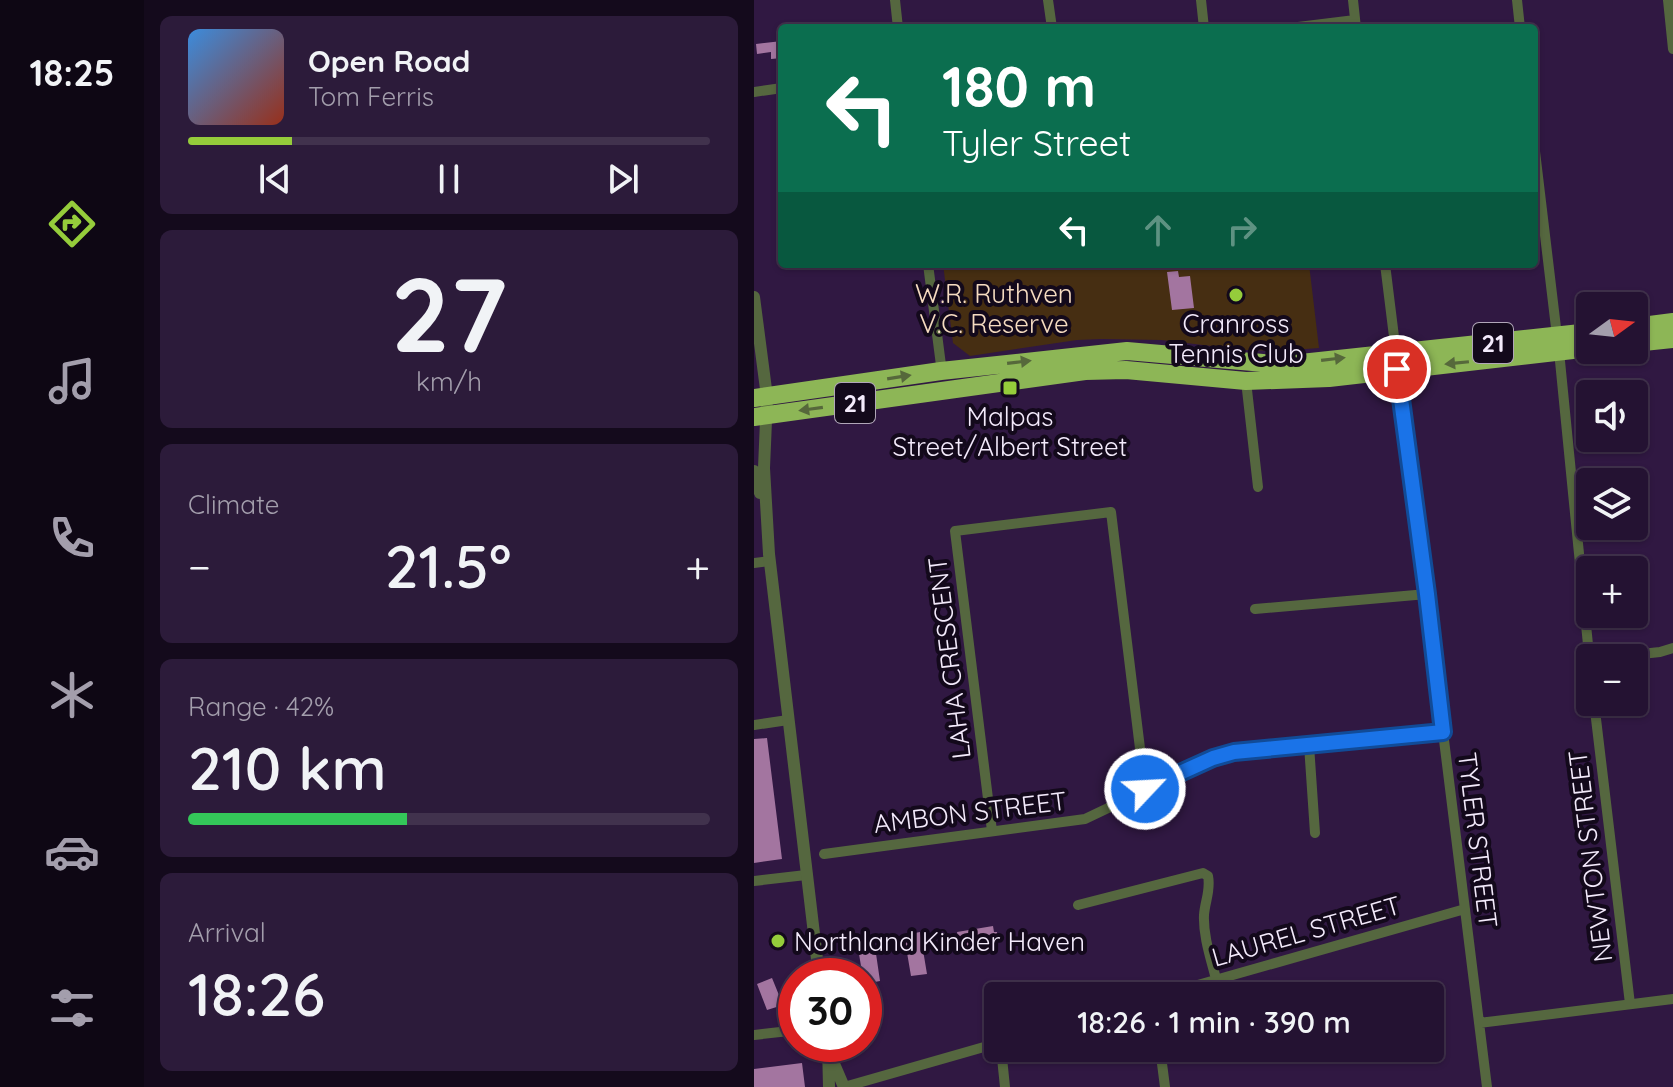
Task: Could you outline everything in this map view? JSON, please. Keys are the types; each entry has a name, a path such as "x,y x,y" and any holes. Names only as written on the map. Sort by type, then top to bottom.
{"highway":[{"path":"1648,325 1673,322"},
{"name":"21","path":"1558,344 1576,337"},
{"path":"1648,342 1673,339"},
{"name":"21","path":"760,407 941,371 1127,351 1275,364 1396,361 1558,344 1576,346"},
{"path":"1126,370 1127,351"},
{"name":"21","path":"760,407 944,391 1085,371 1126,370 1246,381 1329,378 1396,361"}],"street":[{"path":"895,0 898,24"},
{"path":"1048,0 1051,24"},
{"path":"1201,0 1204,24"},
{"path":"1353,0 1356,24"},
{"path":"1517,0 1520,24"},
{"path":"1668,0 1673,49"},
{"path":"754,92 778,89"},
{"path":"1538,176 1588,644"},
{"path":"928,268 944,391"},
{"name":"TYLER STREET","path":"1385,268 1487,1087"},
{"path":"754,297 770,561 817,958"},
{"path":"1246,381 1258,487"},
{"path":"754,471 765,507"},
{"name":"LAHA CRESCENT","path":"992,831 955,531 1111,512 1145,789"},
{"path":"754,563 770,561"},
{"path":"1255,609 1427,594"},
{"path":"1648,653 1673,648"},
{"name":"NEWTON STREET","path":"1596,716 1630,1004"},
{"path":"754,725 788,720"},
{"name":"AMBON STREET","path":"824,854 1085,819 1145,789 1234,752 1443,732"},
{"path":"1309,745 1315,833"},
{"path":"1078,905 1203,873 1208,876 1210,884 1204,914 1207,945 1216,979"},
{"path":"754,881 806,875"},
{"name":"LAUREL STREET","path":"1206,982 1465,909"},
{"path":"1479,1023 1673,999"},
{"path":"754,1035 778,1032"},
{"path":"834,1062 844,1087 984,1049"},
{"path":"828,1062 829,1087"},
{"path":"1001,1062 1005,1087"},
{"path":"1162,1062 1165,1087"}],"green space":[{"name":"W.R. Ruthven V.C. Reserve","path":"944,268 1309,268 1319,348 1245,350 1161,340 1102,339 970,356 953,343"}],"building":[{"path":"778,41 778,58 771,59 771,52 757,54 756,44"},
{"path":"1178,271 1179,277 1190,276 1194,308 1172,310 1167,272"},
{"path":"767,738 782,859 754,863 754,739"},
{"path":"993,926 998,942 956,948 957,932"},
{"path":"920,932 927,974 911,976 904,935"},
{"path":"874,940 877,958 860,958 857,942"},
{"path":"772,978 778,993 778,1007 767,1010 757,984"},
{"path":"802,1063 805,1087 754,1087 754,1069"}],"place":[{"name":"Cranross Tennis Club","path":"1236,295"},
{"name":"Malpas Street/Albert Street","path":"1010,388"},
{"name":"Northland Kinder Haven","path":"778,941"}],"route":[{"path":"1145,789 1213,758 1234,752 1443,732 1397,369"}]}
